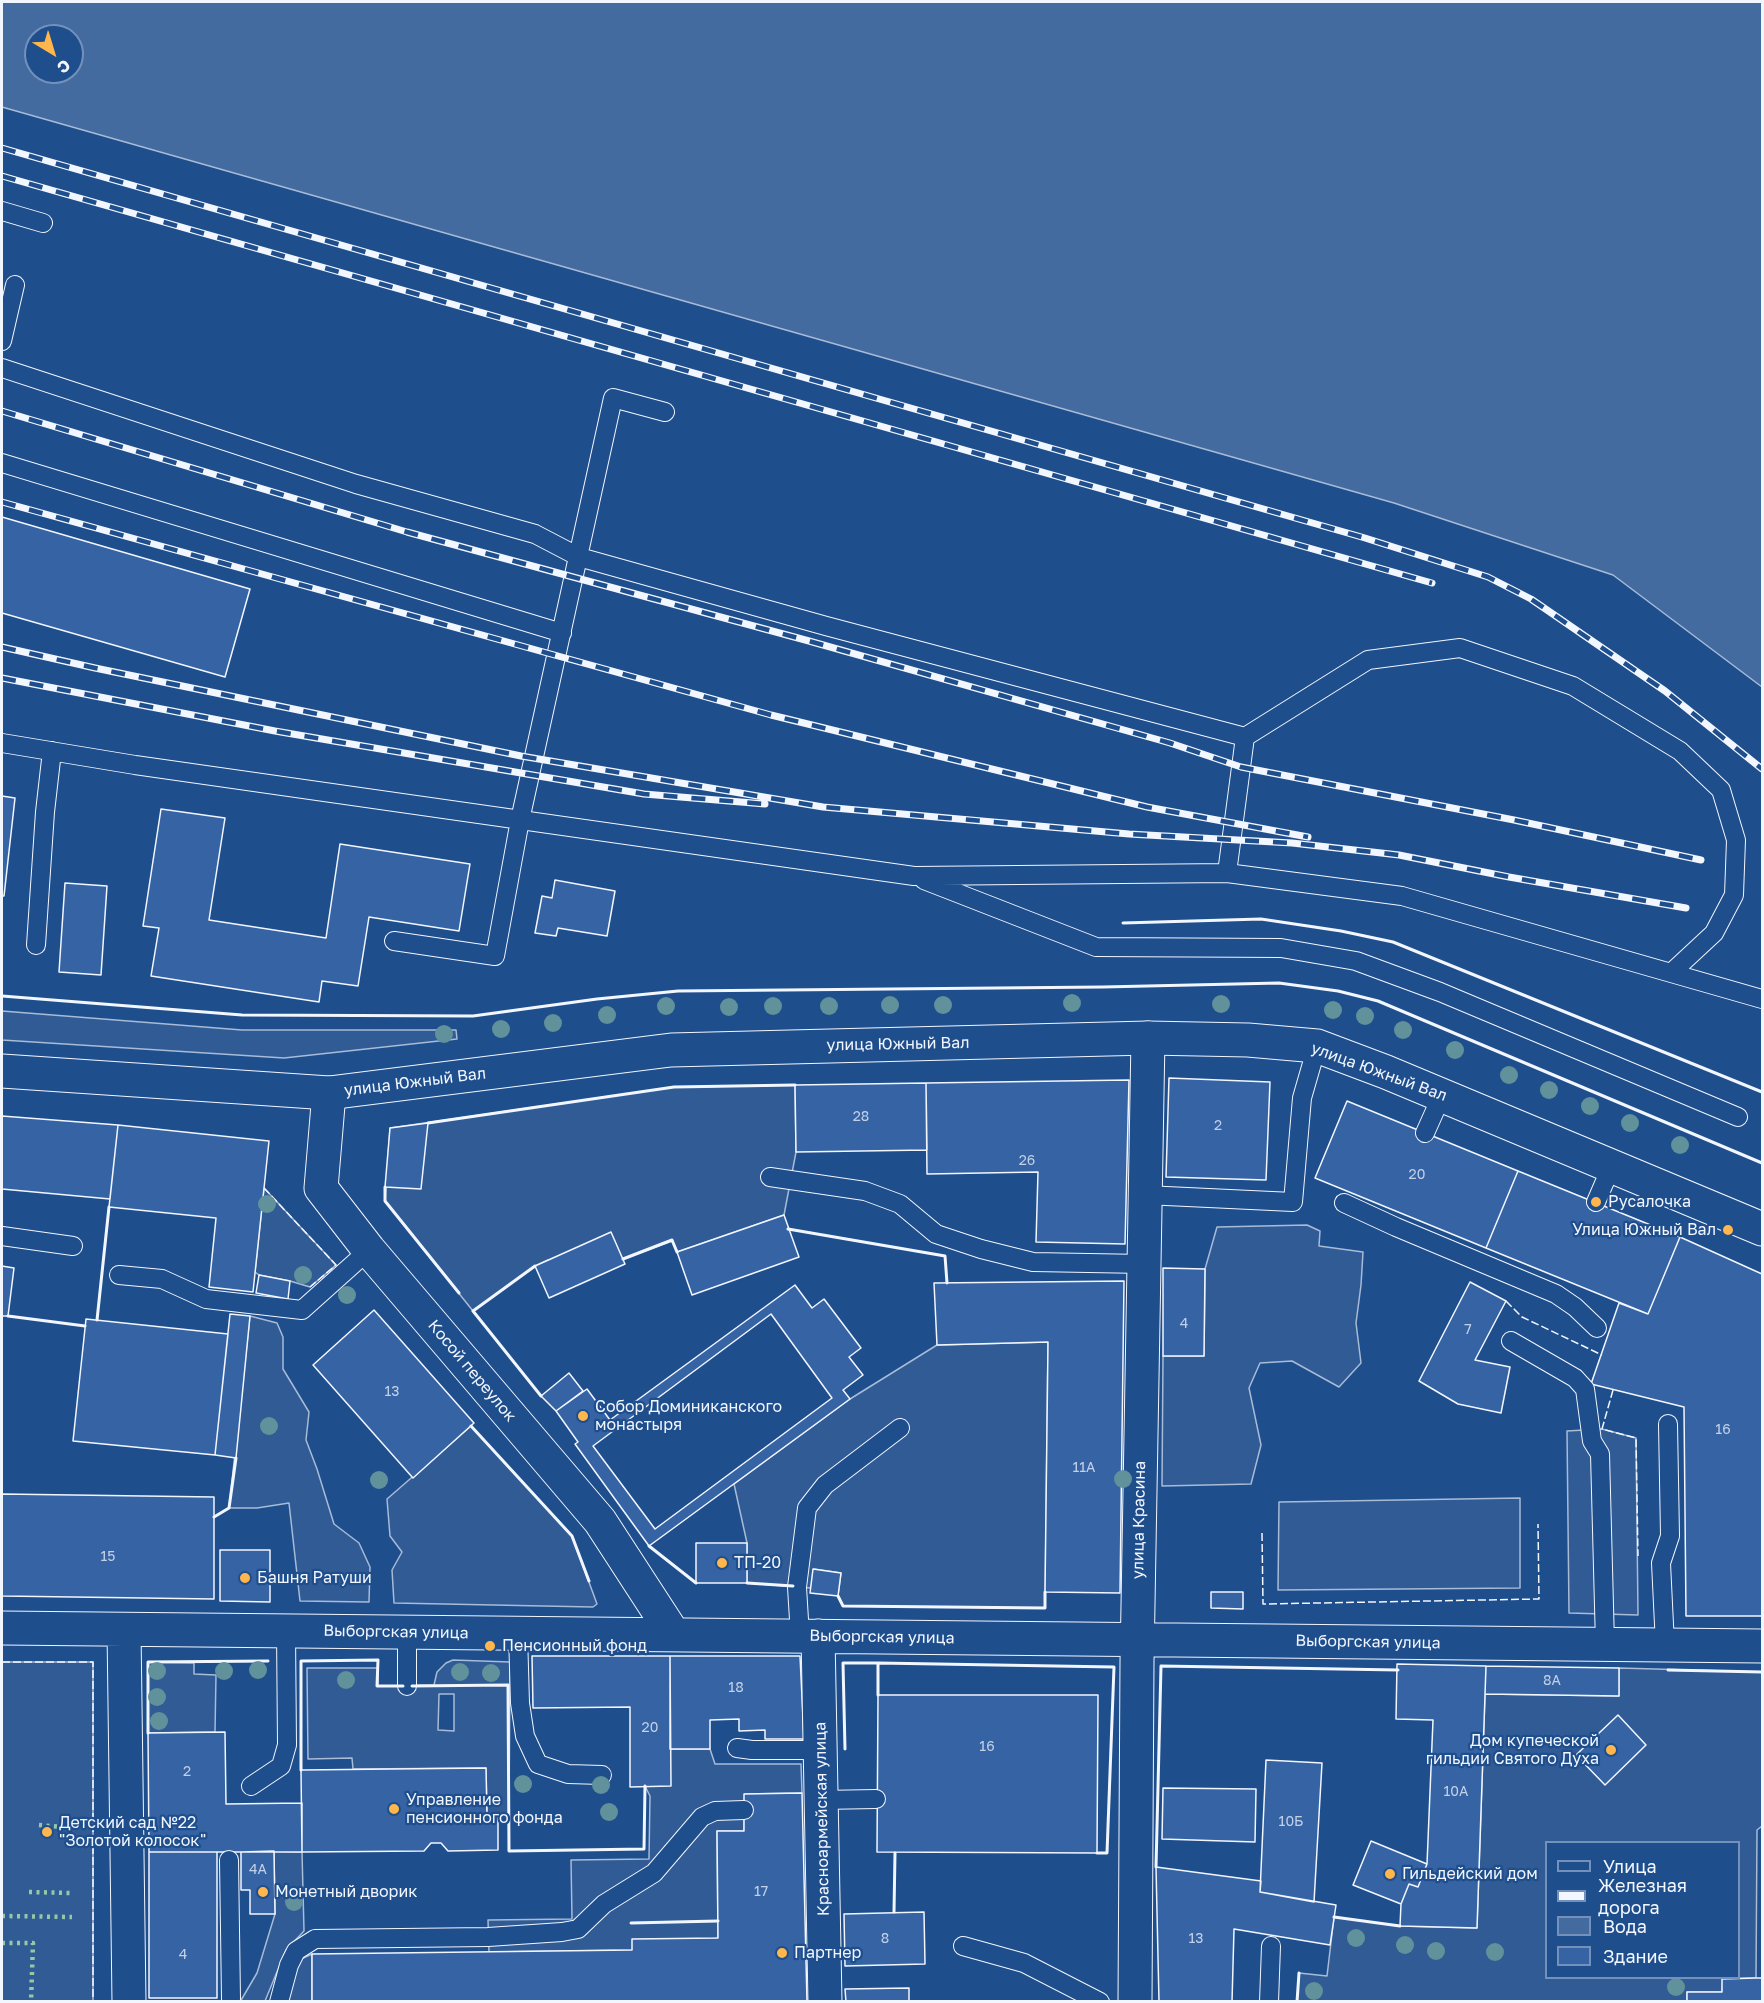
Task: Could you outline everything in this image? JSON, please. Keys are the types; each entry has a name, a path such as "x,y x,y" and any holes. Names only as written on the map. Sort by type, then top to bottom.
{"street":[{"name":"улица Южный Вал","path":"2,1071 329,1093 670,1050 1148,1038 1248,1040 1317,1046 1442,1095 1762,1229"},
{"name":"улица Красина","path":"1135,2001 1137,1639 1148,1038"},
{"name":"Косой переулок","path":"329,1093 321,1188 369,1250 600,1521 674,1635"},
{"name":"Выборгская улица","path":"2,1629 1762,1646"},
{"path":"124,1630 136,1923 129,2001"},
{"name":"Красноармейская улица","path":"809,1636 820,1750 815,1806 825,2001"}],"lane":[{"path":"2,211 43,223"},
{"path":"2,341 15,285"},
{"path":"2,368 356,484 535,534 579,557 826,626 1245,737 1368,660 1460,648 1573,686 1680,751 1721,790 1737,840 1734,895 1714,933 1671,973"},
{"path":"394,941 495,956 520,820 614,398 665,412"},
{"path":"2,463 562,633"},
{"path":"1227,873 1245,737"},
{"path":"2,743 914,876 1227,873 1402,896 1762,999"},
{"path":"36,945 45,812 52,751"},
{"path":"914,876 1096,947 1281,948 1356,961 1440,992 1738,1117"},
{"path":"1145,1195 1293,1202 1302,1098 1317,1046"},
{"path":"1425,1133 1442,1095"},
{"path":"1596,1202 1612,1165"},
{"path":"770,1177 865,1191 900,1203 936,1234 981,1249 1033,1262 1144,1264"},
{"path":"1344,1203 1389,1216 1558,1286 1597,1329"},
{"path":"2,1236 73,1246"},
{"path":"119,1275 162,1279 206,1299 302,1310 369,1250"},
{"path":"1511,1341 1575,1378 1585,1389 1592,1441 1600,1454 1605,1644"},
{"path":"1665,1645 1661,1563 1670,1536 1668,1424"},
{"path":"809,1636 797,1587 807,1508 825,1485 900,1428"},
{"path":"252,1786 281,1766 287,1745 286,1631"},
{"path":"406,1633 407,1686"},
{"path":"518,1634 523,1725 525,1736 538,1764 568,1774 602,1775"},
{"path":"737,1748 820,1750"},
{"path":"815,1806 876,1799"},
{"path":"279,2001 289,1965 296,1951 315,1939 489,1944 578,1929 604,1904 654,1873 702,1817 715,1811 744,1810"},
{"path":"229,1860 224,1923 231,1999"},
{"path":"963,1946 1024,1963 1100,2001"},
{"path":"1269,2001 1271,1946"}],"shaded area":[{"path":"2,1011 242,1030 456,1030 457,1039 284,1058 2,1040"},
{"path":"795,1085 796,1152 784,1215 677,1252 672,1241 623,1259 548,1260 535,1266 473,1311 385,1201 390,1128 674,1087"},
{"path":"264,1188 336,1265 310,1287 259,1275 255,1272"},
{"path":"1307,1225 1320,1231 1319,1246 1363,1252 1356,1323 1361,1363 1339,1387 1292,1361 1260,1363 1249,1388 1261,1445 1251,1484 1162,1486 1163,1356 1204,1356 1205,1269 1217,1227"},
{"path":"250,1316 277,1323 283,1337 283,1369 309,1412 306,1440 334,1524 359,1543 370,1567 369,1602 300,1601 289,1503 257,1508 229,1508"},
{"path":"1048,1342 1045,1608 843,1606 838,1596 841,1573 814,1569 811,1588 747,1583 747,1543 734,1484 850,1399 937,1345"},
{"path":"471,1426 572,1536 597,1604 593,1607 394,1603 392,1570 402,1552 390,1536 387,1499"},
{"path":"1602,1429 1636,1438 1638,1615 1569,1613 1567,1431"},
{"path":"1520,1498 1520,1588 1278,1590 1279,1502"},
{"path":"453,1660 510,1662 509,1816 487,1816 486,1768 353,1769 352,1758 308,1759 307,1668 378,1668 378,1686 434,1685 437,1672","holes":["439,1694 454,1694 454,1731 438,1730"]},
{"name":"Детский сад №22 \"Золотой колосок\"","path":"2,1662 93,1662 93,2001 2,2001"},
{"path":"148,1662 194,1663 194,1674 216,1675 215,1732 148,1733"},
{"path":"1619,1668 1762,1672 1762,1826 1757,1830 1756,1978 1740,1978 1740,1841 1545,1841 1545,1979 1723,1979 1722,1992 1687,1992 1687,2001 1297,2002 1299,1973 1327,1976 1334,1917 1400,1926 1477,1928 1485,1694 1619,1696"},
{"path":"670,1749 710,1749 715,1764 801,1764 802,1793 745,1794 744,1831 717,1831 718,1938 632,1950 489,1952 488,1920 572,1919 571,1860 649,1859 650,1796 645,1786"},
{"path":"274,1851 302,1852 304,1931 286,1950 265,2001 240,2002 257,1973 275,1914"},
{"path":"312,1954 312,2001 287,2002 299,1960"}],"water":[{"path":"2,2 1762,2 1762,687 1613,575 1394,503 2,107"}],"building":[{"path":"2,517 250,589 225,677 2,613"},
{"path":"2,796 15,798 4,896 2,896"},
{"path":"161,809 225,818 209,920 326,938 340,844 470,864 459,931 369,917 358,986 322,981 319,1002 151,976 159,928 143,926"},
{"path":"555,880 615,891 607,936 558,928 556,936 535,933 542,896 552,898"},
{"path":"65,883 107,886 101,975 59,972"},
{"path":"1169,1078 1270,1082 1266,1180 1166,1177"},
{"path":"1129,1080 1125,1244 1036,1242 1038,1172 927,1174 926,1083"},
{"path":"926,1083 927,1150 796,1152 795,1085"},
{"path":"1347,1101 1518,1171 1486,1248 1315,1178"},
{"path":"2,1116 118,1125 110,1199 2,1189"},
{"path":"428,1123 421,1189 385,1187 390,1128"},
{"path":"118,1125 269,1141 253,1292 209,1287 216,1218 109,1207"},
{"path":"1518,1171 1680,1237 1648,1314 1486,1248"},
{"path":"784,1215 799,1257 692,1295 677,1252"},
{"path":"611,1232 625,1264 549,1298 535,1266"},
{"path":"1680,1237 1762,1274 1762,1616 1686,1616 1684,1407 1591,1384 1619,1303 1648,1314"},
{"path":"2,1266 14,1268 8,1316 2,1316"},
{"path":"1163,1268 1205,1269 1204,1356 1163,1356"},
{"path":"259,1275 290,1281 288,1299 256,1293"},
{"path":"1124,1281 1120,1593 1045,1592 1048,1342 937,1345 934,1283"},
{"path":"1470,1282 1506,1301 1475,1360 1510,1367 1501,1413 1458,1404 1419,1381"},
{"name":"Собор Доминиканского монастыря","path":"795,1285 812,1308 824,1299 861,1348 849,1357 863,1375 843,1390 850,1399 649,1546 575,1444 578,1442 556,1411 587,1389 610,1420","holes":["771,1314 832,1398 655,1529 593,1446"]},
{"path":"374,1310 474,1423 413,1478 313,1365"},
{"path":"230,1314 250,1316 236,1458 215,1455"},
{"path":"86,1319 228,1334 215,1455 73,1441"},
{"path":"569,1373 583,1391 556,1411 541,1396"},
{"path":"2,1494 214,1497 214,1599 2,1596"},
{"name":"ТП-20","path":"696,1543 747,1543 747,1583 696,1583"},
{"name":"Башня Ратуши","path":"220,1550 270,1550 270,1602 220,1601"},
{"path":"813,1569 841,1573 838,1596 810,1593"},
{"path":"1211,1592 1243,1592 1243,1609 1211,1608"},
{"path":"532,1656 670,1656 671,1786 630,1787 630,1707 533,1708"},
{"path":"670,1656 800,1656 804,1739 765,1739 765,1730 739,1731 739,1719 710,1720 710,1749 670,1749"},
{"path":"1397,1664 1486,1666 1477,1928 1400,1926 1401,1904 1409,1884 1418,1887 1427,1864 1433,1720 1396,1719"},
{"path":"1486,1666 1619,1668 1619,1696 1485,1694"},
{"path":"878,1695 1098,1695 1097,1853 877,1852"},
{"name":"Дом купеческой гильдии Святого Духа","path":"1618,1715 1646,1745 1605,1785 1576,1755"},
{"path":"225,1732 226,1804 302,1803 302,1852 149,1852 148,1733"},
{"path":"1266,1760 1322,1763 1314,1902 1260,1892"},
{"name":"Управление пенсионного фонда","path":"486,1768 487,1816 498,1815 498,1850 448,1851 441,1843 431,1843 424,1851 302,1852 301,1770"},
{"path":"1163,1788 1256,1789 1255,1842 1162,1839"},
{"path":"802,1793 807,2002 312,2002 312,1954 632,1950 632,1939 718,1938 717,1831 744,1831 744,1794"},
{"name":"Гильдейский дом","path":"1371,1841 1427,1864 1418,1887 1409,1884 1401,1904 1353,1885"},
{"path":"274,1851 275,1914 250,1914 250,1890 241,1890 241,1852"},
{"path":"149,1852 217,1852 217,1998 149,1998"},
{"path":"1156,1867 1261,1881 1260,1892 1336,1905 1330,1945 1234,1929 1232,2002 1159,2002"},
{"path":"924,1912 925,1964 845,1966 844,1914"},
{"path":"1762,1978 1762,2002 1687,2002 1687,1992 1722,1992 1722,1979"},
{"path":"909,1988 909,2002 846,2002 845,1989"}],"railway":[{"path":"2,148 1365,538 1488,577 1531,599 1665,691 1762,769"},
{"path":"2,176 1432,583"},
{"path":"2,411 407,532 809,641 1170,743 1241,767 1514,820 1701,860"},
{"path":"2,502 771,715 1147,807 1308,837"},
{"path":"2,647 521,756 823,807 1129,834 1292,843 1399,855 1686,908"},
{"path":"2,678 275,731 644,794 765,804"}],"hedge":[{"path":"39,1825 73,1828"},
{"path":"29,1892 71,1893"},
{"path":"2,1916 72,1917"},
{"path":"2,1943 33,1943 31,2002"}],"fence":[{"path":"264,1188 336,1265 310,1287"},
{"path":"1506,1301 1522,1317 1602,1355"},
{"path":"1613,1390 1602,1429 1636,1438 1638,1556"},
{"path":"1262,1533 1263,1604 1539,1599 1538,1524"},
{"path":"2,1662 93,1662 93,2002"}],"wall":[{"path":"1123,923 1261,919 1341,931 1393,942 1762,1092"},
{"path":"2,996 242,1015 473,1016 597,999 678,991 1279,983 1338,991 1378,1001 1762,1163"},
{"path":"428,1123 674,1087 795,1085"},
{"path":"385,1187 385,1201 459,1293"},
{"path":"97,1320 109,1207"},
{"path":"788,1229 945,1256 947,1283"},
{"path":"623,1259 672,1240 677,1252"},
{"path":"535,1266 473,1311 541,1396"},
{"path":"8,1316 85,1326"},
{"path":"471,1426 572,1536 589,1581"},
{"path":"214,1517 229,1508 236,1458"},
{"path":"649,1546 696,1583"},
{"path":"747,1583 793,1586"},
{"path":"838,1596 843,1606 1045,1608 1045,1592"},
{"path":"301,1770 301,1661 378,1660 377,1686 403,1686"},
{"path":"148,1733 148,1662 268,1661"},
{"path":"845,1749 843,1663 878,1663"},
{"path":"878,1695 878,1663 1114,1667 1107,1853 1097,1853"},
{"path":"1156,1867 1161,1666 1398,1670"},
{"path":"1668,1670 1762,1672"},
{"path":"412,1686 508,1685 509,1851 644,1849 645,1786"},
{"path":"894,1912 895,1853"},
{"path":"1334,1917 1400,1926"},
{"path":"631,1923 718,1921"},
{"path":"1297,2002 1299,1973"}],"place":[{"name":"Русалочка","path":"1596,1202"},
{"name":"Улица Южный Вал","path":"1728,1230"},
{"name":"Собор Доминиканского монастыря","path":"583,1416"},
{"name":"ТП-20","path":"722,1563"},
{"name":"Башня Ратуши","path":"245,1578"},
{"name":"Пенсионный фонд","path":"490,1646"},
{"name":"Дом купеческой гильдии Святого Духа","path":"1611,1750"},
{"name":"Управление пенсионного фонда","path":"394,1809"},
{"name":"Детский сад №22 \"Золотой колосок\"","path":"47,1832"},
{"name":"Гильдейский дом","path":"1390,1874"},
{"name":"Монетный дворик","path":"263,1892"},
{"name":"Партнер","path":"782,1953"}]}
